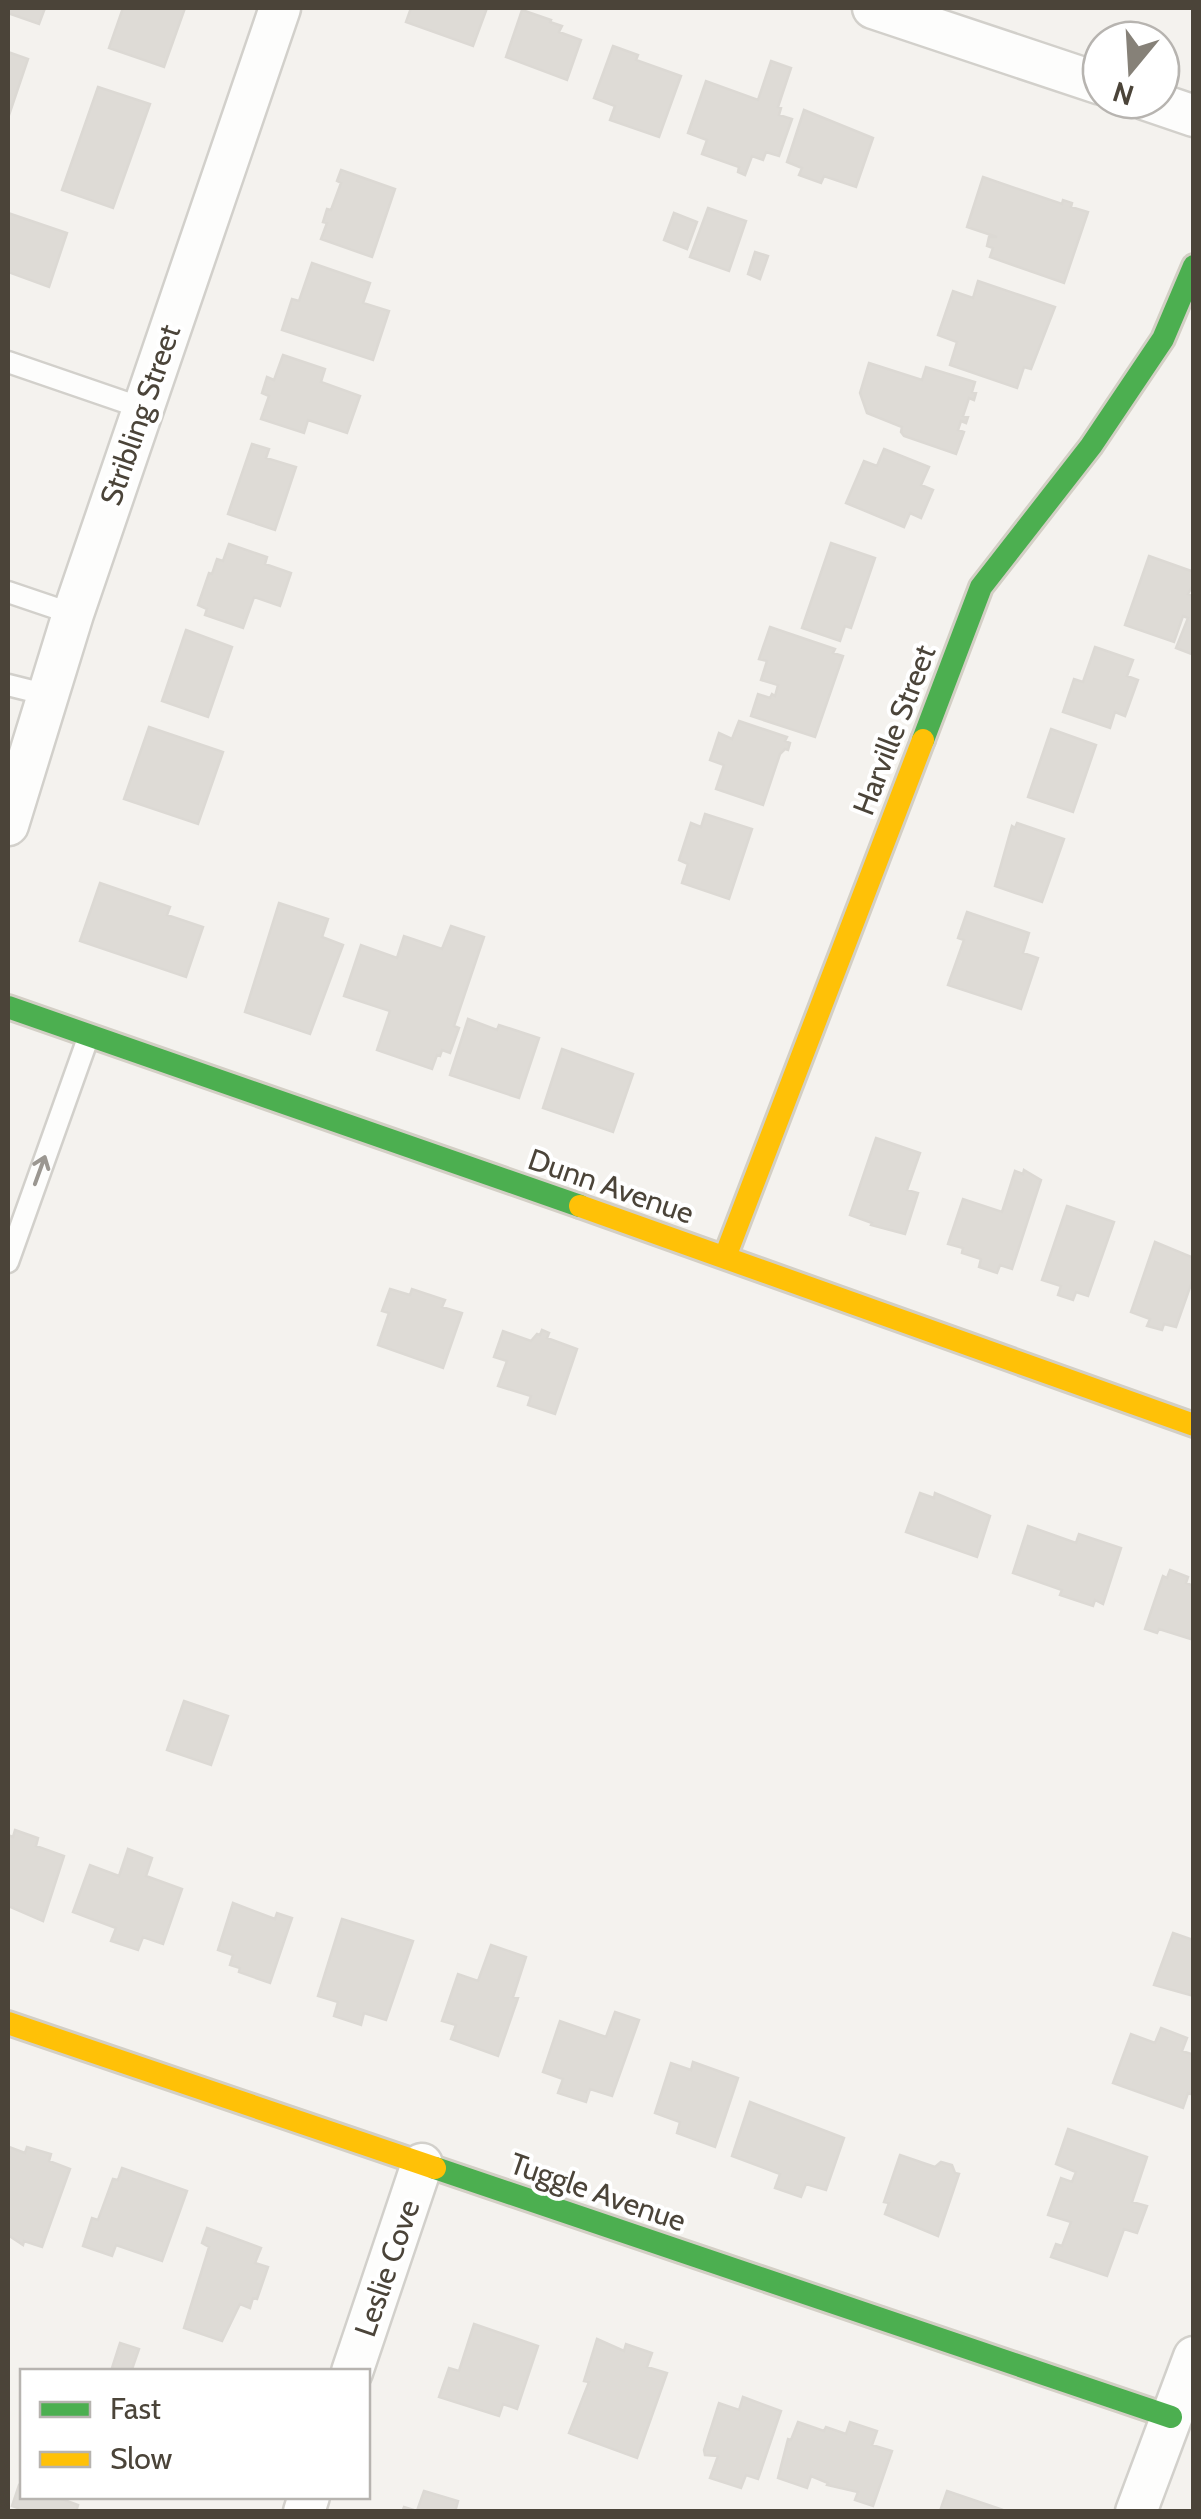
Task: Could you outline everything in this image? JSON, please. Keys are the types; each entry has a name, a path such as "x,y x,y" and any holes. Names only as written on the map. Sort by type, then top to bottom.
{"street":[{"name":"Stribling Street","path":"8,825 73,614 280,8"},
{"path":"873,8 1081,77"},
{"name":"Harville Street","path":"725,1258 980,586 1091,446 1163,339 1194,266"},
{"name":"Dunn Avenue","path":"8,1008 1194,1425"},
{"name":"Tuggle Avenue","path":"8,2023 1170,2416"},
{"name":"Leslie Cove","path":"353,2369 422,2164"},
{"path":"1136,2512 1194,2357"}],"lane":[{"path":"8,362 142,408"},
{"path":"8,592 73,614"},
{"path":"8,685 48,695"},
{"path":"8,1262 88,1036"}],"building":[{"path":"8,8 45,8 39,24 8,13"},
{"path":"123,8 185,8 164,67 109,48"},
{"path":"411,8 487,8 473,46 406,22"},
{"path":"522,10 551,20 562,26 559,32 581,40 567,80 506,57"},
{"path":"613,46 638,55 636,60 681,76 659,137 610,120 615,106 594,98"},
{"path":"8,52 28,59 8,118"},
{"path":"771,61 791,68 778,107 779,115 792,119 779,156 766,152 763,160 752,156 745,175 738,172 739,167 702,154 707,140 688,133 706,81 758,100"},
{"path":"98,87 150,104 113,208 62,190"},
{"path":"804,110 873,138 856,187 824,176 821,183 799,175 802,168 787,162"},
{"path":"341,170 395,189 372,257 321,239 327,209 331,210 341,183 337,181"},
{"path":"983,177 1062,204 1063,200 1072,203 1071,207 1088,212 1064,283 990,257 993,248 987,246 989,237 997,237 967,227"},
{"path":"708,208 746,221 729,271 690,257"},
{"path":"8,213 67,233 49,287 8,272"},
{"path":"674,213 697,222 687,249 664,240"},
{"path":"755,252 768,256 760,279 748,274"},
{"path":"312,263 370,283 363,303 389,311 373,360 282,330 292,299 299,301"},
{"path":"978,281 1055,307 1031,369 1024,367 1017,388 950,365 957,342 938,335 953,291 973,298"},
{"path":"283,355 325,369 321,382 360,396 347,433 308,420 304,433 261,419 269,396 262,393 267,377 274,380"},
{"path":"869,363 922,380 926,367 975,382 974,400 969,398 963,416 968,417 966,423 961,421 958,430 964,432 956,454 904,436 902,427 867,413 860,393"},
{"path":"252,444 269,449 266,458 296,467 275,530 228,514"},
{"path":"884,449 929,467 921,485 933,490 921,518 910,513 904,527 846,503 864,461 877,466"},
{"path":"831,543 875,558 851,628 845,626 840,641 802,628"},
{"path":"229,544 267,557 265,564 291,573 280,606 254,597 243,628 205,615 207,609 198,605 209,573 212,574 217,559 223,561"},
{"path":"1149,556 1194,572 1188,594 1194,596 1194,655 1176,648 1188,618 1183,616 1174,642 1125,625"},
{"path":"770,627 835,649 833,653 843,656 815,737 751,716 758,694 775,696 778,685 761,680 767,661 759,659"},
{"path":"186,630 232,647 208,717 162,701"},
{"path":"1095,647 1133,660 1127,676 1138,680 1125,716 1115,712 1110,728 1063,712 1074,679 1083,682"},
{"path":"739,721 787,737 785,741 790,743 788,750 780,754 763,805 716,789 724,765 710,760 719,733 732,739"},
{"path":"149,727 223,752 198,824 124,799"},
{"path":"1051,729 1096,745 1073,812 1028,797"},
{"path":"705,814 752,829 729,899 682,883 688,864 679,860 691,823 701,827"},
{"path":"1017,823 1064,839 1042,902 995,886 1012,826 1015,828"},
{"path":"100,883 170,907 167,915 203,927 186,977 80,941"},
{"path":"279,903 328,919 322,937 343,945 310,1034 245,1012"},
{"path":"967,912 1029,933 1023,953 1038,958 1021,1009 948,985 964,940 958,938"},
{"path":"451,926 484,937 454,1026 459,1028 450,1053 442,1050 432,1069 377,1050 390,1011 344,996 361,945 397,958 404,936 442,949"},
{"path":"468,1019 497,1030 499,1025 539,1038 519,1098 450,1075"},
{"path":"562,1049 633,1074 613,1132 543,1108"},
{"path":"876,1138 920,1153 907,1190 918,1193 905,1234 850,1215"},
{"path":"1024,1170 1041,1180 1012,1269 1000,1265 997,1273 979,1267 981,1259 948,1244 963,1199 1002,1212 1015,1171 1023,1174"},
{"path":"1067,1206 1114,1222 1088,1296 1076,1292 1073,1300 1058,1295 1061,1286 1042,1280"},
{"path":"1155,1242 1194,1258 1194,1276 1176,1327 1164,1324 1162,1330 1147,1326 1150,1319 1131,1312"},
{"path":"390,1289 410,1295 412,1289 445,1300 442,1307 462,1313 443,1368 378,1345 389,1313 382,1311"},
{"path":"542,1330 549,1333 547,1338 577,1349 555,1414 528,1405 531,1396 498,1386 507,1361 494,1357 503,1331 531,1341"},
{"path":"920,1493 934,1498 935,1493 990,1516 977,1557 906,1532"},
{"path":"1028,1526 1076,1543 1079,1534 1121,1548 1103,1604 1095,1600 1093,1606 1060,1595 1062,1590 1013,1573"},
{"path":"1170,1570 1188,1577 1186,1583 1194,1586 1194,1640 1159,1629 1157,1633 1145,1629 1163,1576 1167,1578"},
{"path":"184,1701 228,1716 211,1765 167,1750"},
{"path":"15,1830 38,1838 36,1846 64,1856 43,1921 8,1906 8,1835 13,1837"},
{"path":"128,1849 152,1858 146,1876 182,1889 163,1944 143,1937 138,1950 111,1941 116,1928 73,1912 90,1865 119,1876"},
{"path":"233,1903 275,1919 277,1913 292,1918 270,1983 239,1972 240,1968 230,1965 233,1955 218,1950"},
{"path":"342,1919 413,1941 386,2020 364,2013 361,2025 334,2016 338,2002 318,1996"},
{"path":"1173,1933 1193,1940 1194,1996 1154,1985"},
{"path":"491,1945 526,1957 513,1997 518,1998 498,2056 451,2039 456,2025 442,2021 458,1974 478,1981"},
{"path":"615,2012 639,2020 612,2096 590,2089 586,2102 558,2093 563,2079 543,2072 560,2021 606,2037"},
{"path":"1161,2028 1187,2038 1182,2051 1194,2055 1194,2095 1188,2093 1183,2108 1113,2083 1131,2034 1155,2043"},
{"path":"693,2062 738,2078 715,2147 677,2133 680,2122 655,2113 671,2063 691,2070"},
{"path":"750,2102 844,2138 826,2190 806,2184 801,2197 775,2188 780,2174 732,2156"},
{"path":"1068,2129 1147,2157 1132,2202 1147,2206 1137,2233 1124,2229 1107,2276 1051,2257 1056,2244 1062,2246 1071,2222 1048,2215 1061,2178 1072,2182 1076,2172 1056,2164"},
{"path":"9,2147 25,2153 27,2147 51,2154 49,2161 70,2169 42,2247 24,2241 23,2245 8,2235"},
{"path":"900,2155 935,2167 941,2162 952,2165 959,2174 938,2236 885,2214 889,2203 884,2202"},
{"path":"122,2168 187,2191 162,2261 116,2245 112,2256 83,2246 92,2218 98,2220 113,2179 118,2180"},
{"path":"207,2228 261,2248 255,2263 268,2267 257,2299 253,2298 250,2308 240,2304 222,2341 184,2328 209,2247 202,2243"},
{"path":"474,2324 538,2346 517,2409 503,2404 499,2416 439,2397 449,2368 459,2371"},
{"path":"597,2339 624,2351 626,2344 652,2353 647,2367 667,2373 637,2458 569,2433 589,2382 584,2381"},
{"path":"120,2343 139,2349 132,2369 112,2368"},
{"path":"743,2397 781,2411 758,2479 746,2475 741,2488 710,2478 718,2456 705,2455 704,2450 719,2403 739,2410"},
{"path":"798,2422 846,2434 850,2422 877,2431 872,2445 892,2451 873,2506 855,2500 858,2492 827,2485 811,2476 807,2488 778,2478 788,2439 791,2440"},
{"path":"19,2485 20,2499 62,2499 78,2505 76,2512 17,2512 18,2508 12,2506"},
{"path":"424,2491 458,2501 455,2512 402,2512 404,2507 417,2511"},
{"path":"947,2491 1003,2510 940,2511"}],"traffic: fast":[{"path":"923,740 981,587 1091,446 1163,339 1194,266"},
{"path":"8,1007 580,1206"},
{"path":"435,2168 1171,2417"}],"traffic: slow":[{"path":"725,1257 923,740"},
{"path":"580,1206 1194,1425"},
{"path":"8,2023 435,2168"}]}
